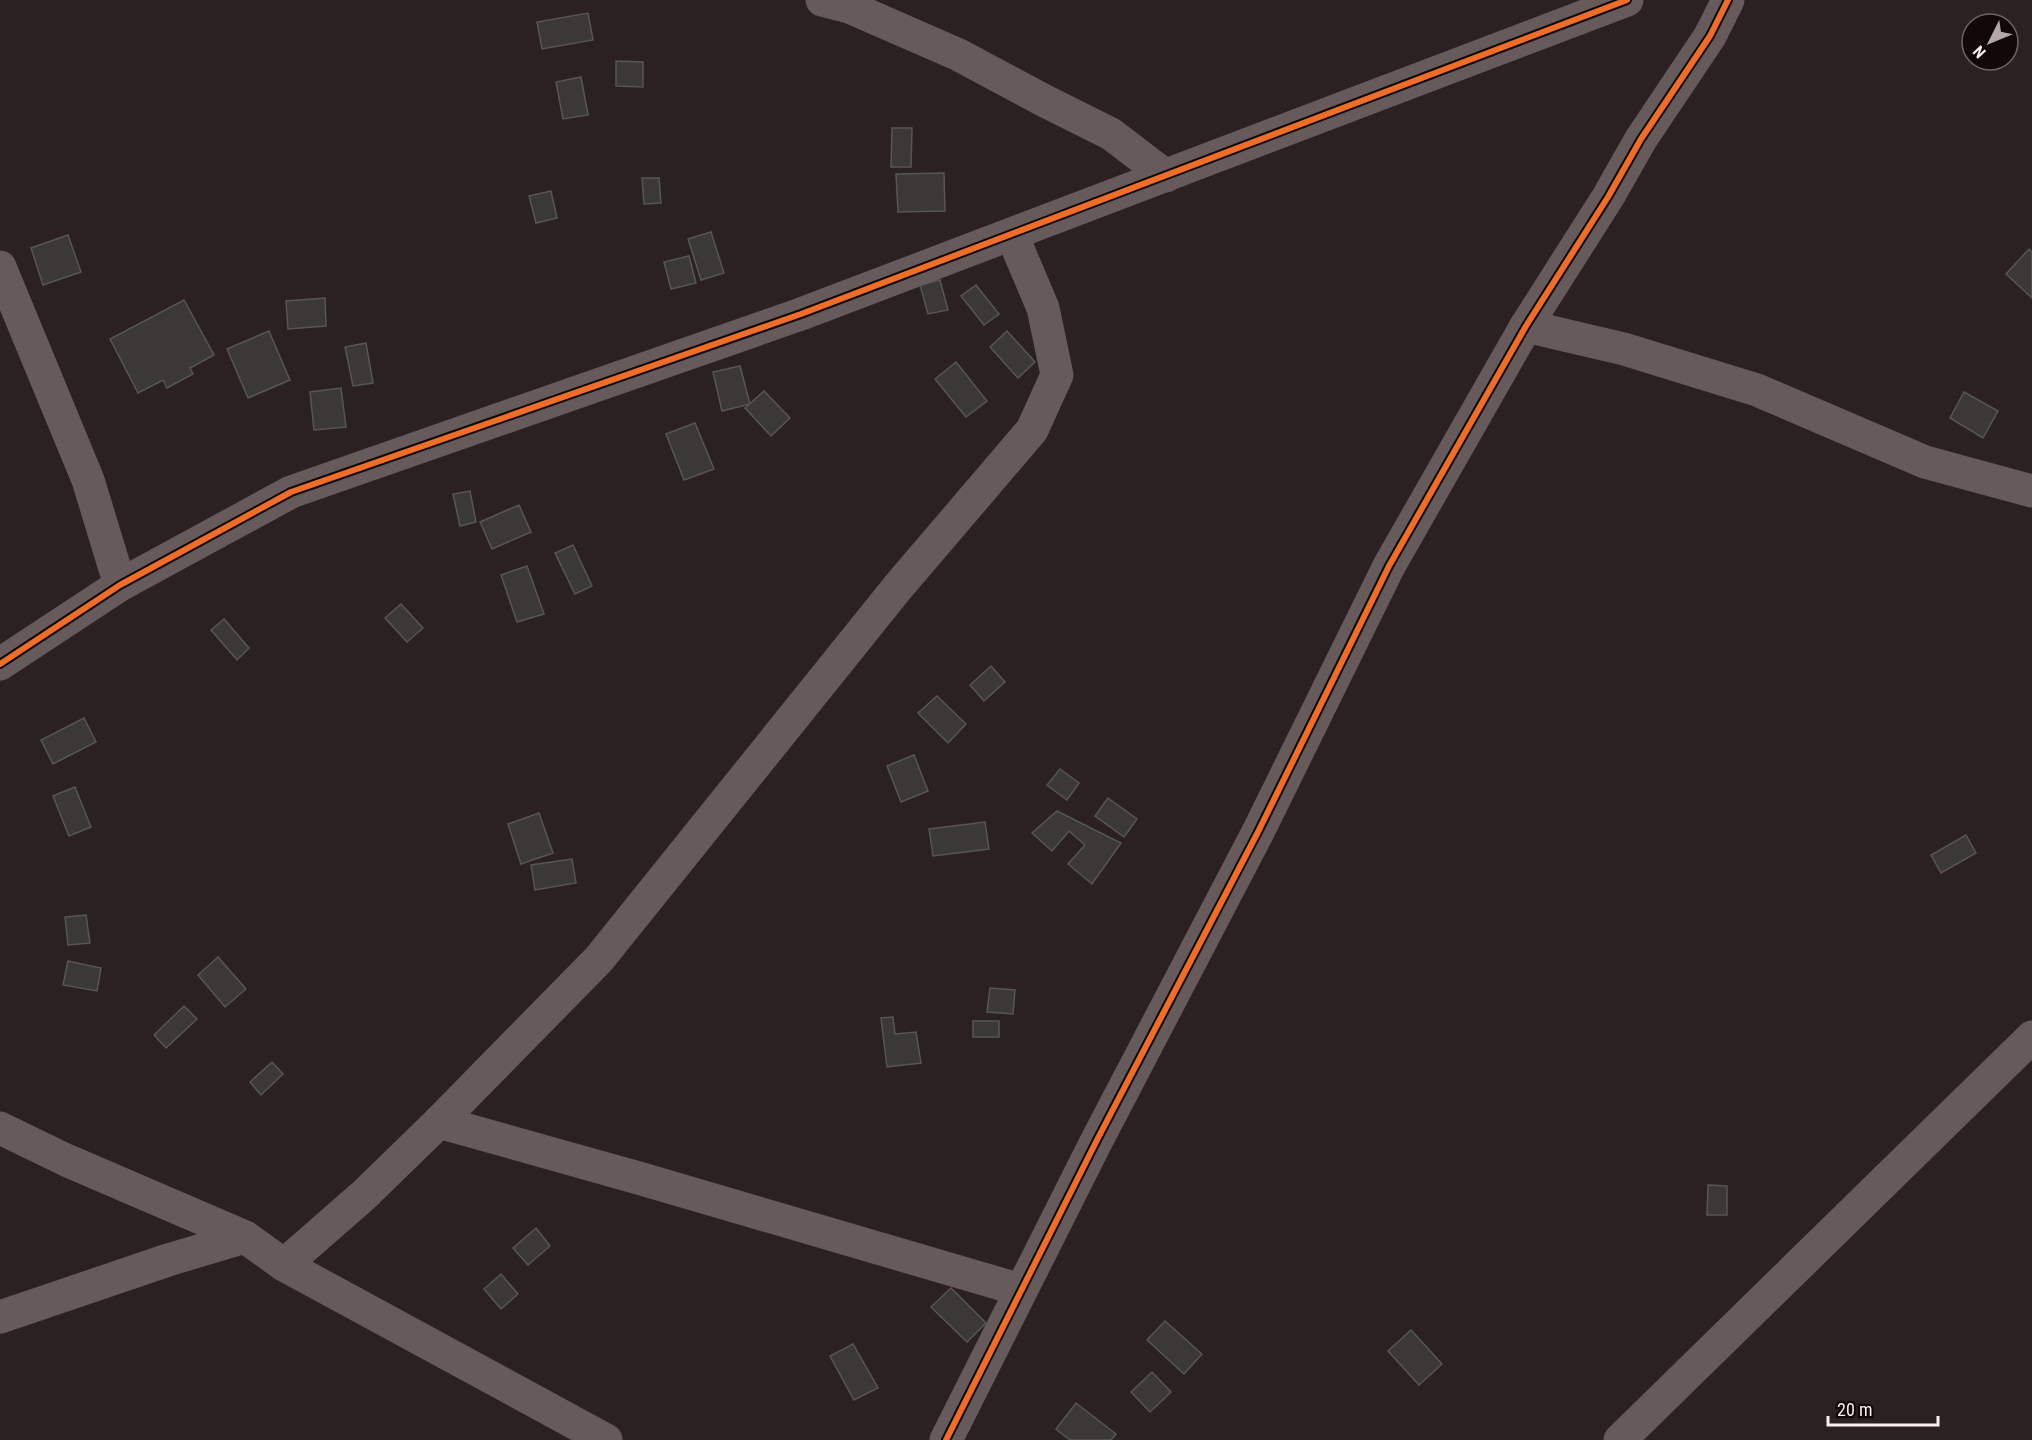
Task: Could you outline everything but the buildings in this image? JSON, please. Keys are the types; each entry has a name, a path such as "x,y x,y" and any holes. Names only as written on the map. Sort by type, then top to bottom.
{"street":[{"path":"822,0 849,7 959,55 1111,134 1166,176"},
{"path":"0,664 120,585 291,492 801,314 1627,0"},
{"path":"946,1440 1097,1140 1258,832 1389,566 1526,326 1608,197 1641,139 1710,36 1728,0"},
{"path":"284,1265 364,1195 599,959 898,587 1032,430 1057,375 1043,308 1012,235"},
{"path":"0,267 88,480 120,585"},
{"path":"1526,326 1624,349 1757,390 1925,462 2032,491"},
{"path":"1620,1440 2032,1037"},
{"path":"439,1122 1021,1290"},
{"path":"0,1128 66,1160 245,1237 284,1265 606,1440"},
{"path":"0,1317 168,1260 245,1237"}],"cycle path":[{"path":"0,664 120,585 291,492 801,314 1627,0"},
{"path":"946,1440 1097,1140 1258,832 1389,566 1526,326 1608,197 1641,139 1710,36 1728,0"}]}
